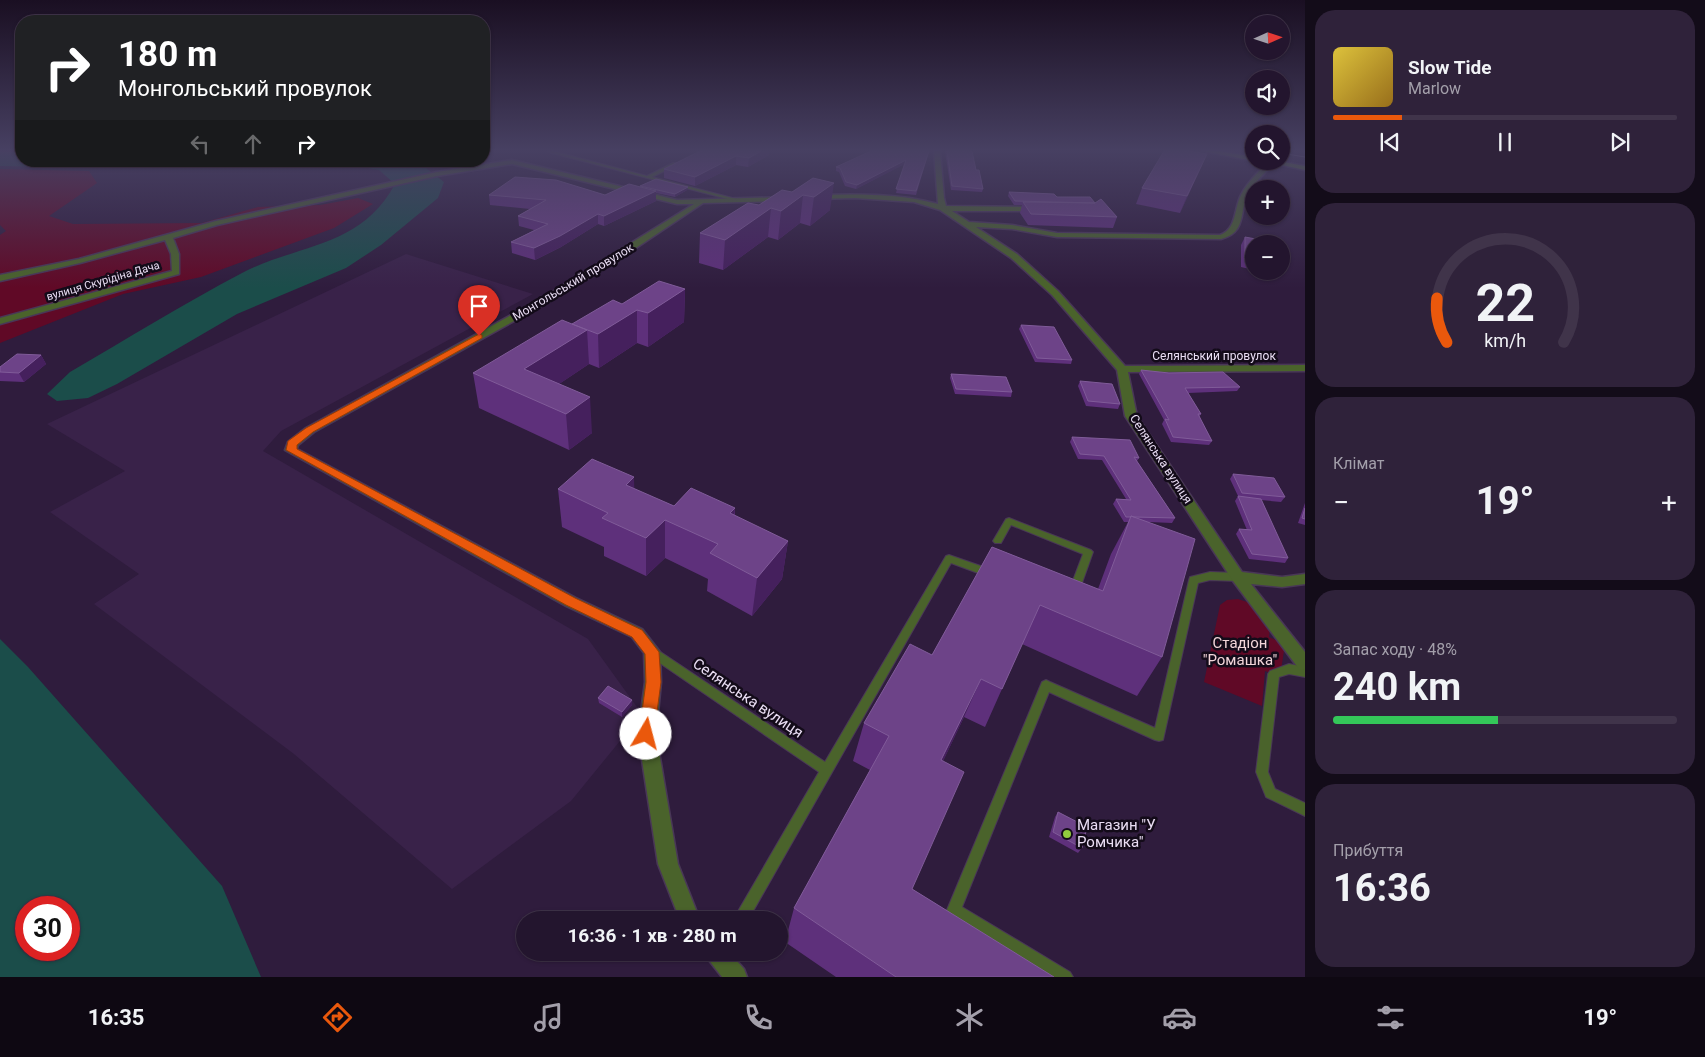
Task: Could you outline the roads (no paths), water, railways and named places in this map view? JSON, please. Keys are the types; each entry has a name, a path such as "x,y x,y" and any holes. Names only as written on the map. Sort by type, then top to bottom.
{"street":[{"name":"вулиця Скурідіна Дача","path":"0,278 80,261 216,223 336,197"},
{"name":"вулиця Скурідіна Дача","path":"655,197 677,202 700,203 796,198"},
{"path":"805,198 840,197"},
{"path":"864,197 1045,209"},
{"path":"941,197 941,203 967,224 1014,256 1055,293 1122,368"},
{"path":"967,224 1012,227 1057,235 1214,238 1228,236 1234,231 1243,197"},
{"name":"Монгольський провулок","path":"652,652 637,633 571,602 292,450 292,444 318,425 547,299 612,260 700,203"},
{"name":"вулиця Скурідіна Дача","path":"0,321 176,272 175,254 168,236"},
{"name":"Селянський провулок","path":"1122,368 1305,368"},
{"name":"Селянська вулиця","path":"1122,368 1130,416 1238,577 1305,664"},
{"path":"1238,577 1282,582 1305,579"},
{"path":"652,652 653,682 646,734 668,864 686,911"},
{"path":"723,961 736,977"}],"lane":[{"path":"724,197 741,201"},
{"path":"998,540 1009,521 1088,552 1070,604"},
{"path":"745,911 949,558 996,576"},
{"path":"1065,977 954,910 1046,685 1159,736 1194,580 1210,576 1238,577"},
{"name":"Селянська вулиця","path":"652,652 827,770"},
{"path":"1305,672 1289,669 1274,674 1262,772 1270,793 1305,810"}],"place":[{"name":"Магазин \"У Ромчика\"","path":"1067,834"}],"park label":[{"name":"Стадіон \"Ромашка\"","path":"1240,652"}]}
